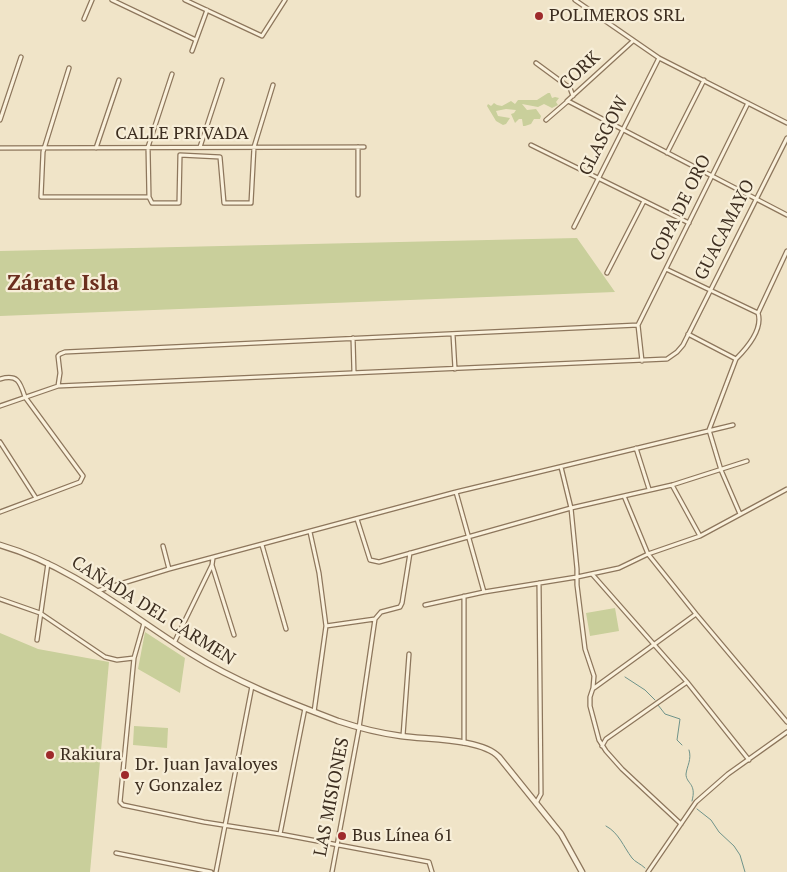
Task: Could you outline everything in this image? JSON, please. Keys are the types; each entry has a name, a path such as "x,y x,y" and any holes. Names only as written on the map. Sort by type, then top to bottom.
{"street":[{"path":"84,19 92,0"},
{"path":"112,0 196,40"},
{"path":"186,0 262,36 285,0"},
{"path":"575,0 659,58 787,123"},
{"path":"192,51 208,10"},
{"name":"CORK","path":"622,130 568,101 546,120 633,41"},
{"path":"0,120 21,57"},
{"name":"GLASGOW","path":"574,227 659,58"},
{"path":"536,63 570,88 573,96"},
{"path":"69,68 42,155 42,197 149,197"},
{"path":"172,74 148,148 149,197 152,203 178,203 179,156 218,156 221,158 224,202 250,203 254,147 273,85"},
{"path":"96,148 118,80"},
{"path":"200,147 222,80"},
{"path":"667,153 704,80"},
{"name":"COPA DE ORO","path":"638,325 748,103"},
{"path":"622,130 787,215"},
{"name":"GUACAMAYO","path":"0,406 58,386 642,361 667,358 672,356 683,345 787,138"},
{"path":"531,146 689,223"},
{"path":"358,147 358,195"},
{"name":"CALLE PRIVADA","path":"0,148 364,147"},
{"path":"607,274 644,201"},
{"path":"740,514 721,470 709,430 736,358 743,352 754,334 758,325 758,313 787,251"},
{"path":"666,269 758,313"},
{"path":"58,386 60,373 58,356 65,352 638,325 642,361"},
{"path":"688,334 736,358"},
{"path":"453,335 455,369"},
{"path":"353,338 354,373"},
{"path":"0,379 9,377 17,380 21,385 25,398 83,476 80,482 0,512"},
{"path":"96,592 169,569 456,492 733,425"},
{"path":"0,442 36,498"},
{"path":"636,448 649,489"},
{"path":"357,519 370,560 376,563 571,508 672,485 747,461"},
{"path":"561,466 571,508 585,649 594,676 590,706 599,740 602,746 639,786 681,824"},
{"path":"672,485 700,536"},
{"path":"426,605 484,592 577,577 619,568 648,554 700,536 787,490"},
{"path":"456,492 484,592"},
{"path":"624,496 648,554 787,722"},
{"path":"310,532 319,573 326,626 314,712"},
{"path":"262,545 286,629"},
{"name":"CAÑADA DEL CARMEN","path":"0,546 48,563 223,672 314,712 359,728 487,748 496,754 561,834 582,872"},
{"path":"162,546 169,569"},
{"path":"326,626 375,619 382,612 401,605 410,553"},
{"path":"174,643 212,565 213,558"},
{"path":"37,640 48,563"},
{"path":"212,565 234,635"},
{"path":"592,574 687,682 749,760"},
{"path":"536,803 541,794 539,583"},
{"path":"464,596 464,743"},
{"path":"0,599 40,613 105,656 118,660 134,658"},
{"path":"593,688 696,614"},
{"name":"LAS MISIONES","path":"332,872 359,728 375,619"},
{"path":"144,623 134,658 120,802 125,806 429,862 432,872"},
{"path":"403,736 409,654"},
{"path":"602,746 606,739 687,682"},
{"path":"216,872 252,686"},
{"path":"280,834 305,708"},
{"path":"648,872 696,802 706,792 787,732"},
{"path":"116,853 211,872"}],"green space":[{"path":"550,93 552,98 559,98 556,102 558,105 552,108 544,104 538,107 522,104 527,110 536,109 541,116 540,119 534,119 531,124 525,126 523,126 522,119 515,123 511,114 516,110 496,111 498,116 510,118 503,125 496,121 487,106 488,104 491,106 494,103 502,106 511,101 515,104 518,100 537,100"},
{"path":"577,238 615,292 0,316 0,251"},
{"path":"615,608 619,631 590,636 586,613"},
{"path":"145,632 185,658 180,693 138,669"},
{"name":"Rakiura","path":"0,633 38,649 109,662 90,872 0,872"},
{"path":"134,726 168,728 167,748 133,745"}],"waterway":[{"path":"625,677 645,690 655,700"},
{"path":"658,705 665,714 680,719 677,740 682,745"},
{"path":"689,750 690,759 686,777 692,787 692,801"},
{"path":"697,809 711,820 719,832 734,846 740,855 745,872"},
{"path":"606,826 618,836 633,859 645,868"}],"place":[{"name":"POLIMEROS SRL","path":"539,16"},
{"name":"Rakiura","path":"50,755"},
{"name":"Dr. Juan Javaloyes y Gonzalez","path":"125,775"},
{"name":"Bus Línea 61","path":"342,836"}],"district":[{"name":"Zárate Isla","path":"63,284"}]}
